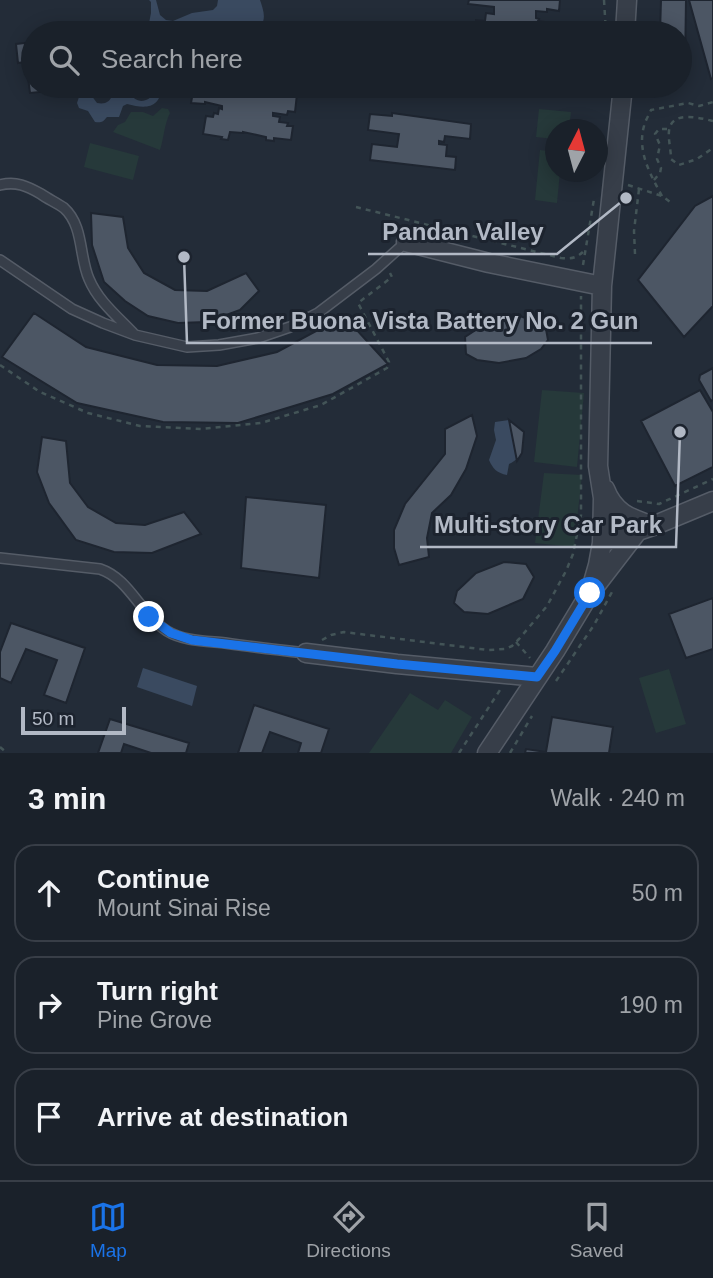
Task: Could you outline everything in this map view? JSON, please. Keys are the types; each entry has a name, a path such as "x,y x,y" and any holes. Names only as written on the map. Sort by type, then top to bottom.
{"street":[{"path":"626,21 627,0"},
{"path":"590,593 602,543 603,498 598,466 602,286 622,98"},
{"path":"406,242 489,263 602,286"},
{"path":"598,466 610,502 645,529"},
{"path":"602,543 645,529 713,501"},
{"path":"487,753 590,593 645,529"},
{"path":"306,653 397,664 539,673"}],"lane":[{"path":"0,185 24,185 64,208 77,229 89,281 103,302 135,335"},
{"path":"0,260 72,309 135,335 187,347 258,338 290,327 318,313 406,242"},
{"path":"0,558 107,571 122,581 149,617 165,630 192,640 306,653"}],"path":[{"path":"604,0 605,21"},
{"path":"662,196 645,162 642,145 644,125 651,110 688,103 699,106 713,102"},
{"path":"713,121 679,118 668,129 671,159 679,165 696,159 713,148"},
{"path":"653,181 661,168 657,159 660,145 655,134 659,129 668,129"},
{"path":"628,185 662,196 673,204"},
{"path":"635,254 634,230 639,189"},
{"path":"306,653 325,637 344,632 488,650 505,649 516,642 547,606 573,554 581,515 581,283 594,199"},
{"path":"356,207 561,258 571,259 585,250"},
{"path":"0,365 40,392 88,413 139,426 201,429 261,423 321,405 387,368 389,362 358,303 391,277 388,270 394,266"},
{"path":"631,500 659,504 713,479"},
{"path":"551,689 594,625 613,589"},
{"path":"516,642 539,673"},
{"path":"459,753 500,690"},
{"path":"510,753 534,713"},
{"path":"0,747 7,753"}],"shaded area":[{"path":"162,108 168,109 170,113 160,150 113,132 118,125 125,122 131,112 143,112 153,116"},
{"path":"539,109 571,112 570,119 545,119 545,138 536,137"},
{"path":"90,143 139,156 133,180 84,167"},
{"path":"540,150 545,151 545,182 559,182 557,203 535,200"},
{"path":"542,390 584,393 577,467 534,462"},
{"path":"544,473 582,475 574,547 535,543"},
{"path":"669,669 686,724 656,733 639,678"},
{"path":"410,693 438,710 445,700 472,717 451,753 369,753"}],"water":[{"path":"149,0 156,0 160,15 173,21 149,21"},
{"path":"218,0 260,0 263,21 173,21 192,13 213,10"},
{"path":"79,98 93,98 97,103 106,103 111,98 133,98 141,101 159,98 146,107 127,104 123,106 119,117 107,117 100,122 95,122 88,111 79,108 77,103"},
{"path":"509,420 524,432 522,451 518,458 509,464 507,475 496,470 489,460 496,440 495,422"},
{"path":"143,668 197,686 192,706 137,687"}],"building":[{"path":"469,0 560,0 559,11 536,11 538,21 485,21 486,13 494,14 494,7 468,4"},
{"path":"661,0 686,0 686,21 660,21"},
{"path":"689,0 713,0 711,79"},
{"path":"21,43 21,63 18,63 16,44"},
{"path":"192,98 297,98 295,112 288,111 287,115 273,113 273,116 280,117 279,122 293,126 291,140 266,140 266,137 243,132 230,132 228,140 203,134 206,116 213,117 214,113 218,114 222,106 205,102 191,103"},
{"path":"392,113 471,124 470,139 445,136 444,142 439,141 439,144 447,145 446,156 456,157 455,170 370,160 372,144 397,147 399,134 368,130 370,114 392,116"},
{"path":"713,196 713,306 684,337 638,280 695,206"},
{"path":"91,213 123,217 128,248 144,273 175,290 207,291 246,273 259,291 240,310 207,322 178,323 148,316 125,301 104,282 92,245"},
{"path":"34,313 86,347 157,365 217,366 277,352 344,316 388,364 333,394 238,423 163,422 77,403 2,357"},
{"path":"514,314 537,322 546,329 548,340 541,349 526,358 499,363 477,360 466,354 465,337 491,320"},
{"path":"713,368 711,401 699,380 700,375"},
{"path":"700,390 713,412 713,467 675,486 641,421"},
{"path":"472,415 477,436 466,469 451,495 432,513 427,538 429,557 399,565 394,548 394,530 405,504 445,454 445,429"},
{"path":"509,420 524,432 522,453 517,461"},
{"path":"42,437 66,441 70,483 88,507 116,523 145,525 184,512 201,534 152,553 114,552 76,540 49,503 37,472"},
{"path":"246,497 326,505 319,578 241,568"},
{"path":"504,562 526,564 534,577 523,599 488,614 464,612 454,603 457,591 476,573"},
{"path":"713,598 713,649 686,658 669,614"},
{"path":"11,623 85,648 66,703 44,695 57,660 26,649 11,683 0,678 0,652"},
{"path":"254,705 329,729 321,753 298,753 301,743 270,732 262,753 238,753"},
{"path":"552,717 613,727 609,753 525,753 526,749 546,752"},
{"path":"110,719 189,743 186,753 151,753 124,744 121,753 98,753"}],"place":[{"name":"Pandan Valley","path":"626,198"},
{"name":"Former Buona Vista Battery No. 2 Gun","path":"184,257"},
{"name":"Multi-story Car Park","path":"680,432"}],"route":[{"path":"149,617 165,630 192,640 537,677 590,593"}]}
